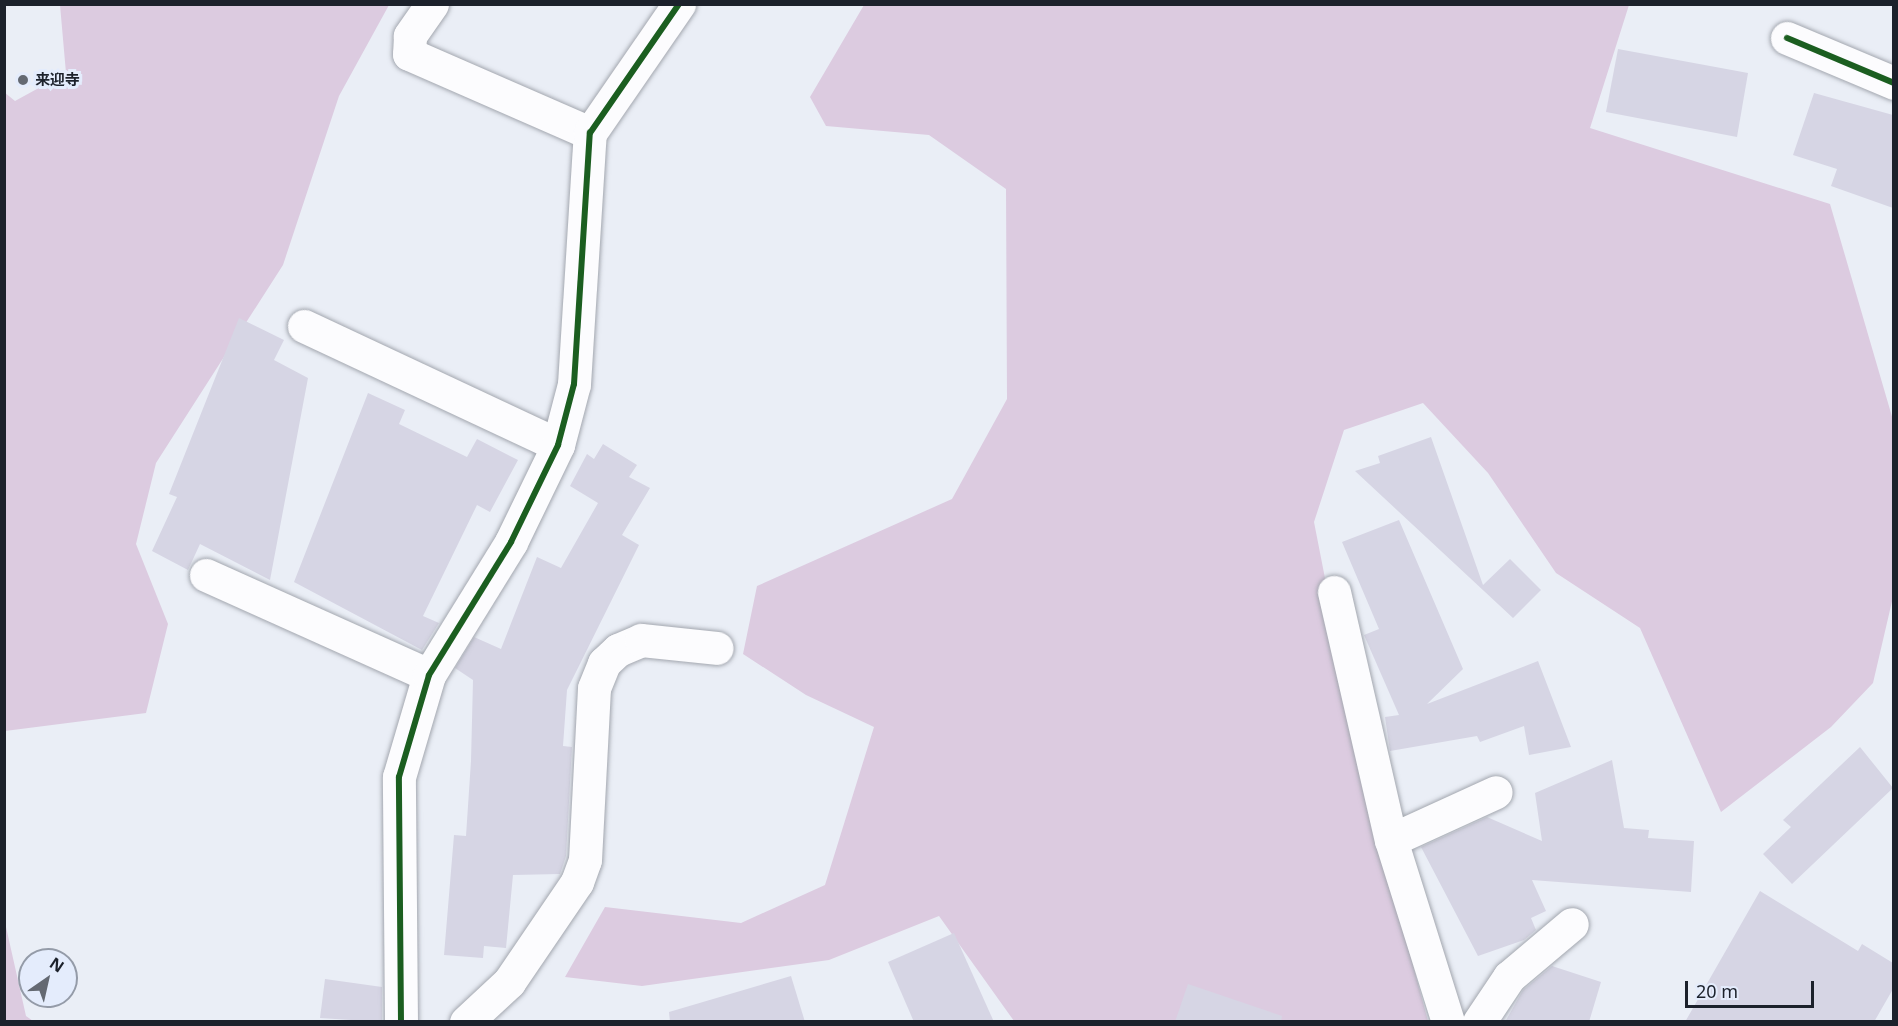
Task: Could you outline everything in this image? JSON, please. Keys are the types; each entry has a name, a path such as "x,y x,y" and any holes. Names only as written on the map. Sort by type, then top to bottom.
{"street":[{"path":"432,4 410,36 409,54 590,134"},
{"path":"401,1022 399,777 429,675 511,543 558,445 574,384 590,134 679,4"},
{"path":"1787,38 1893,82"},
{"path":"304,326 558,445"},
{"path":"206,575 429,675"},
{"path":"1334,592 1391,840 1448,1022"},
{"path":"466,1022 509,982 577,882 585,860 594,688 604,663 618,650 641,640 717,648"},
{"path":"1391,840 1496,792"},
{"path":"1479,1022 1509,977 1572,924"}],"shaded area":[{"path":"60,5 389,5 339,96 283,265 156,463 136,544 168,624 146,713 5,731 4,92 15,101 66,73"},
{"path":"864,5 1629,5 1590,128 1830,204 1893,420 1893,597 1873,683 1831,727 1721,812 1640,628 1556,573 1488,473 1423,403 1344,430 1314,522 1368,798 1428,1021 1014,1021 939,916 829,960 642,986 565,977 605,907 741,923 825,885 874,727 806,695 743,654 757,586 952,499 1007,399 1006,189 929,135 826,126 810,97"},
{"path":"4,918 18,980 18,1008 24,1008 26,1016 33,1021 5,1021"}],"building":[{"path":"1618,49 1748,73 1737,137 1606,112"},
{"path":"1814,93 1893,115 1893,208 1831,186 1837,169 1793,155"},
{"path":"239,318 284,340 274,360 308,378 270,580 200,544 188,570 152,551 177,497 169,494"},
{"path":"368,393 405,410 399,424 467,457 477,439 518,460 490,512 477,505 423,616 439,623 422,650 294,582"},
{"path":"1431,437 1483,585 1510,559 1541,590 1513,618 1355,471 1380,463 1378,456"},
{"path":"603,444 637,465 629,477 650,488 622,535 639,545 567,690 563,746 572,747 566,856 560,874 513,875 506,948 484,946 483,958 444,955 454,835 466,836 471,761 473,680 455,668 474,637 501,649 537,557 561,568 598,503 570,486 587,454 594,459"},
{"path":"1399,520 1463,669 1427,704 1538,661 1571,747 1529,755 1524,726 1480,742 1477,736 1390,751 1385,717 1399,715 1364,635 1379,629 1342,542"},
{"path":"1860,747 1893,788 1792,884 1763,854 1791,827 1783,820"},
{"path":"1612,760 1624,828 1649,830 1648,838 1694,841 1691,892 1532,880 1546,911 1531,918 1536,930 1524,940 1478,956 1421,847 1487,817 1542,841 1535,793"},
{"path":"1760,891 1858,951 1862,944 1893,963 1893,989 1874,1022 1685,1022"},
{"path":"954,933 994,1022 914,1022 888,962"},
{"path":"1552,966 1601,982 1589,1022 1505,1022 1523,990"},
{"path":"791,976 805,1022 670,1022 669,1012"},
{"path":"325,979 382,987 382,1022 320,1018"},
{"path":"1188,984 1282,1016 1281,1022 1175,1022"}],"cycle path":[{"path":"401,1022 399,777 429,675 511,542 558,445 574,384 590,133 679,4"},
{"path":"1787,38 1894,83"}],"place":[{"name":"来迎寺","path":"23,80"}]}
